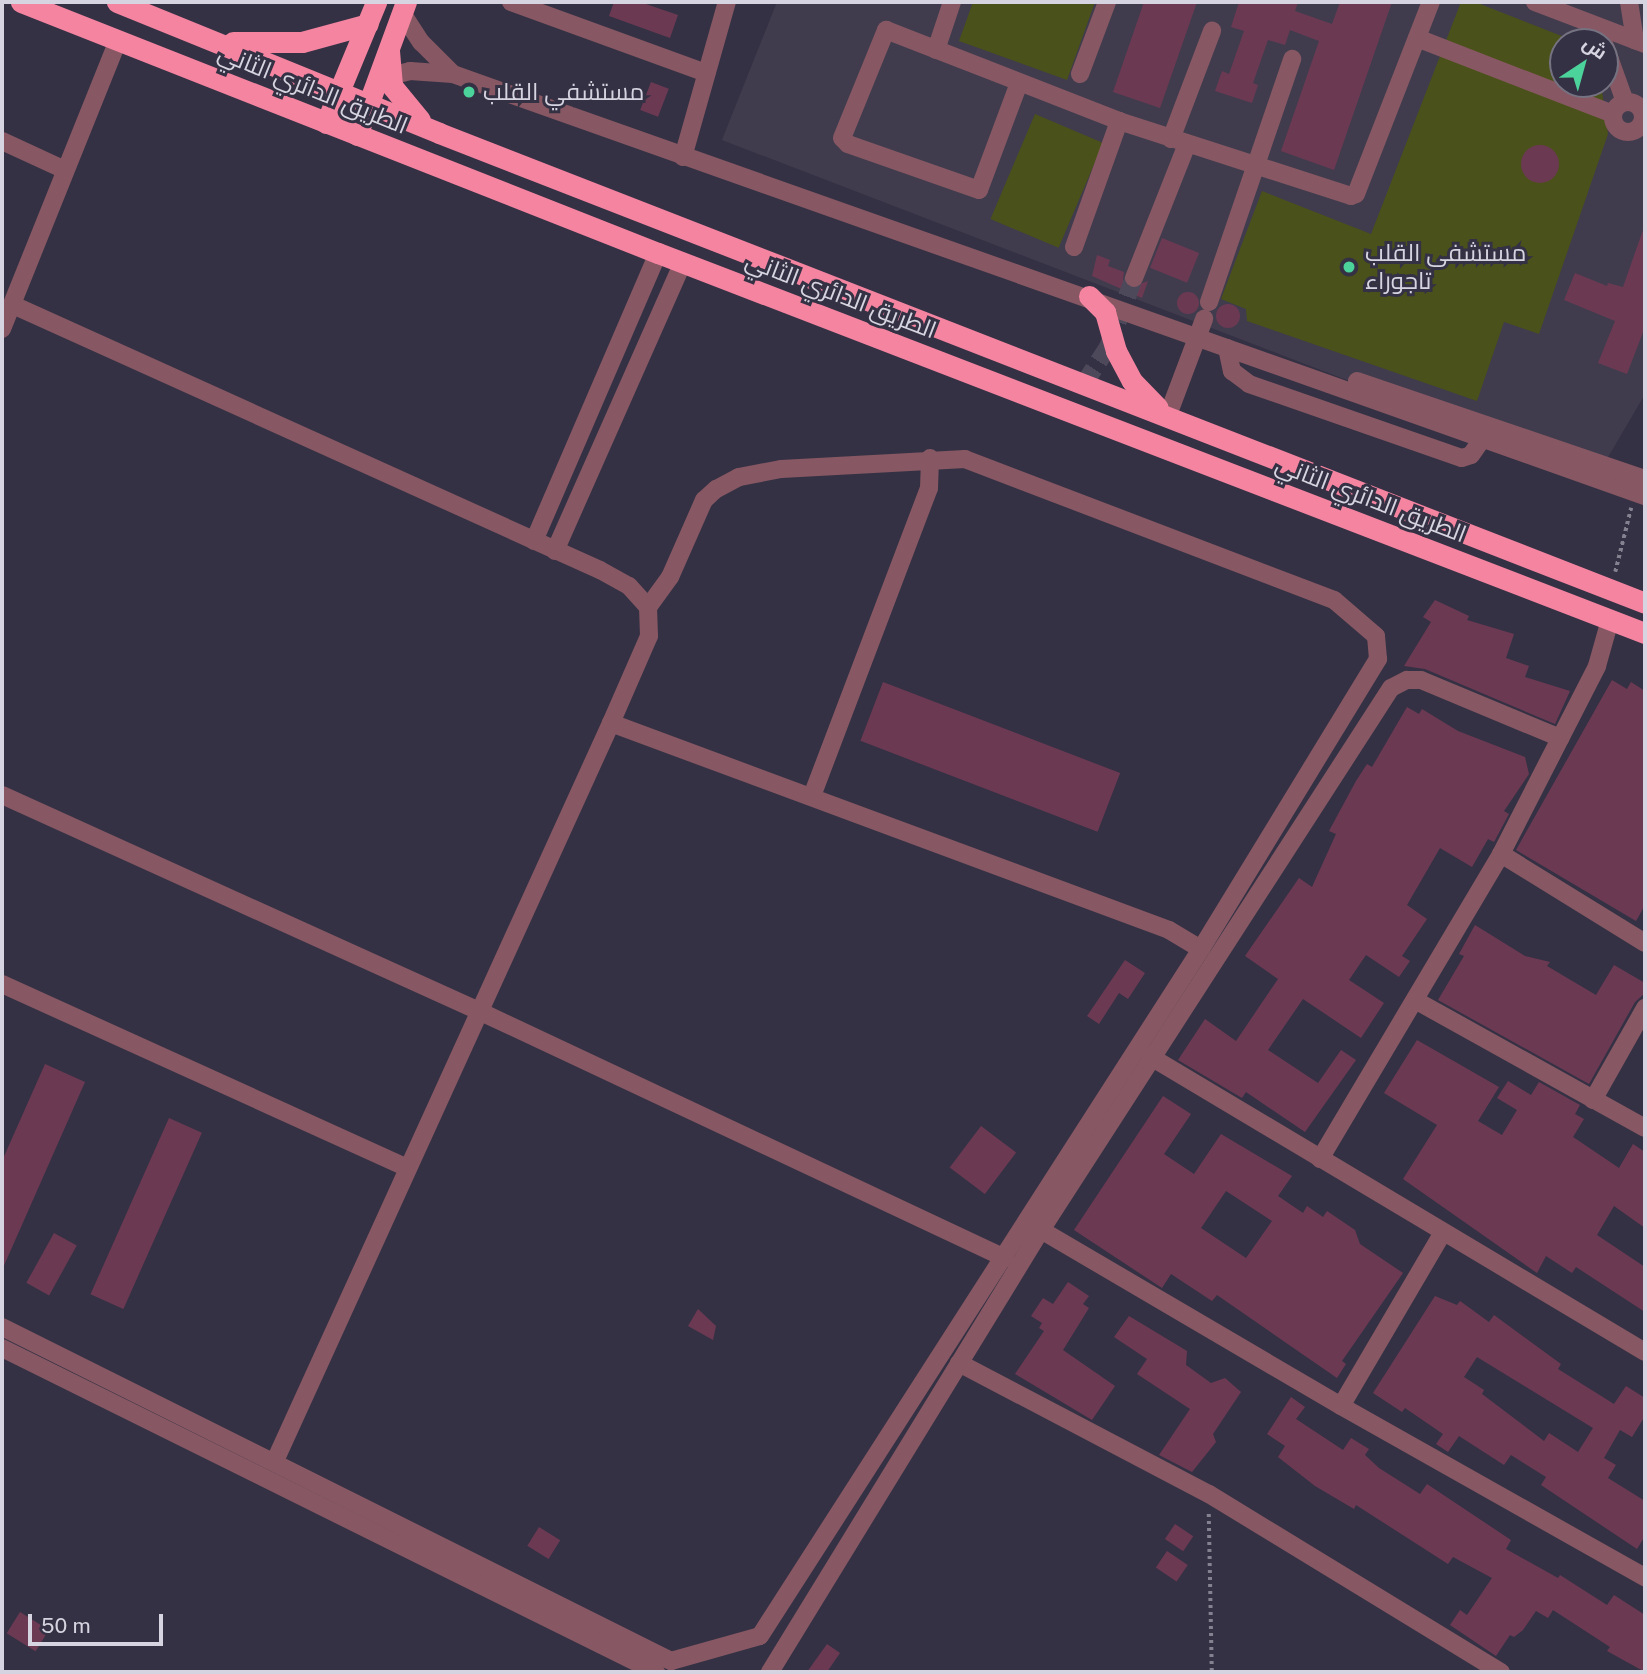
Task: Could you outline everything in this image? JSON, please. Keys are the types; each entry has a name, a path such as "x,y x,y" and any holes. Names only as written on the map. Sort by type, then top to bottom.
{"highway":[{"name":"الطريق الدائري الثاني","path":"21,2 658,253 1645,633"},
{"name":"الطريق الدائري الثاني","path":"117,2 157,9 199,35 439,133 1645,603"},
{"path":"326,123 376,2"},
{"path":"357,135 366,103 404,7"},
{"path":"199,35 267,44 302,42 368,24"},
{"path":"389,42 390,76 402,103 439,133"},
{"path":"1089,296 1105,312 1116,351 1132,381 1168,415"}],"street":[{"path":"511,2 706,72"},
{"path":"683,157 727,2"},
{"path":"936,50 952,2"},
{"path":"1080,74 1107,2"},
{"path":"1019,83 979,190 845,141 883,30 1119,121 1253,168 1354,195 1431,2"},
{"path":"1535,2 1583,28"},
{"path":"1619,40 1640,43 1629,2"},
{"path":"404,7 421,42 453,74"},
{"path":"1134,278 1212,31"},
{"path":"1417,38 1549,84"},
{"path":"2,329 118,40"},
{"path":"1168,415 1203,321 1292,59"},
{"path":"390,76 410,71 453,74 683,157 1089,296 1203,321 1643,483"},
{"path":"1590,98 1619,108 1617,98"},
{"path":"1074,247 1119,121"},
{"path":"2,141 65,170"},
{"path":"534,541 658,253"},
{"path":"555,551 682,262"},
{"path":"13,305 629,586 648,607"},
{"path":"1203,321 1227,348 1483,438 1643,483"},
{"path":"1227,348 1232,371 1249,384 1449,454 1467,458 1483,438"},
{"path":"812,796 929,488 930,458"},
{"path":"2,1327 671,1661 760,1636 889,1429 1005,1258 1201,949 1378,659 1376,636 1334,600 988,466 930,458 781,469 739,477 716,489 704,500 670,577 648,607 649,636 481,1012 407,1168 275,1461"},
{"path":"1320,1159 1501,854 1597,666 1610,620"},
{"path":"770,1672 1041,1230 1391,688 1407,680 1421,680 1560,738"},
{"path":"611,723 1169,930 1201,949"},
{"path":"2,795 481,1012 1005,1258"},
{"path":"1501,854 1645,943"},
{"path":"2,984 407,1168"},
{"path":"1415,1000 1645,1128"},
{"path":"1593,1100 1645,1008"},
{"path":"1151,1057 1442,1234 1645,1352"},
{"path":"1041,1230 1341,1406 1645,1577"},
{"path":"1341,1406 1442,1234"},
{"path":"2,1348 656,1672"},
{"path":"959,1363 1209,1494 1501,1672"}],"path":[{"path":"1611,589 1625,524 1643,483"},
{"path":"1209,1494 1212,1672"}],"shaded area":[{"name":"مستشفى القلب تاجوراء","path":"777,2 1645,2 1645,394 1597,476 722,140"}],"green space":[{"path":"973,2 1095,2 1067,80 959,41"},
{"path":"1461,2 1475,2 1549,31 1549,98 1603,98 1608,134 1539,334 1504,322 1477,401 1247,321 1246,309 1221,299 1262,191 1371,234"},
{"path":"1035,114 1103,143 1059,248 990,219"}],"building":[{"path":"614,2 640,2 678,15 670,38 609,16"},
{"path":"1144,2 1197,2 1160,108 1113,92"},
{"path":"1239,2 1298,2 1295,11 1332,24 1340,2 1392,2 1334,170 1281,151 1319,41 1290,30 1285,45 1268,40 1253,83 1258,85 1252,103 1215,91 1222,71 1229,74 1244,31 1231,27"},
{"path":"651,82 669,89 658,117 640,110"},
{"path":"1540,145 1553,151 1559,164 1553,177 1540,183 1527,177 1521,164 1527,151"},
{"path":"1643,230 1645,327 1627,374 1598,363 1615,321 1564,300 1575,273 1607,286 1608,283 1623,287"},
{"path":"1162,238 1199,253 1187,283 1150,268"},
{"path":"1097,255 1110,260 1108,266 1124,272 1123,280 1129,288 1148,281 1142,298 1092,276"},
{"path":"1188,292 1196,295 1199,303 1196,311 1188,314 1180,311 1177,303 1180,295"},
{"path":"1228,304 1239,311 1240,316 1233,327 1228,328 1217,321 1216,316 1223,305"},
{"path":"1435,600 1469,616 1467,620 1514,634 1506,658 1529,666 1525,677 1570,691 1555,724 1425,669 1404,666 1431,622 1423,617"},
{"path":"1612,680 1627,689 1631,682 1645,691 1645,905 1636,921 1516,850"},
{"path":"883,682 1120,773 1098,832 860,741"},
{"path":"1407,707 1419,714 1422,709 1458,731 1525,757 1529,774 1504,811 1509,814 1494,842 1488,839 1472,867 1440,848 1407,905 1427,919 1402,956 1410,961 1399,977 1366,955 1349,980 1384,1003 1361,1038 1303,999 1268,1050 1318,1083 1341,1050 1356,1060 1305,1132 1246,1092 1242,1098 1178,1060 1205,1019 1236,1041 1278,979 1245,956 1299,878 1312,887 1336,834 1329,831 1356,781 1367,764 1372,767"},
{"path":"1475,925 1525,956 1550,962 1547,966 1596,995 1614,965 1645,983 1645,993 1635,1002 1589,1084 1438,1000 1464,956 1459,954"},
{"path":"1125,960 1145,973 1128,999 1119,993 1099,1024 1087,1016"},
{"path":"1417,1040 1499,1087 1478,1121 1502,1135 1517,1110 1497,1098 1508,1081 1531,1095 1539,1082 1580,1105 1575,1114 1584,1119 1573,1137 1619,1168 1633,1144 1645,1152 1645,1228 1614,1206 1597,1235 1645,1267 1645,1312 1576,1267 1572,1273 1546,1256 1537,1273 1403,1179 1437,1125 1384,1093"},
{"path":"45,1064 85,1082 2,1270 2,1161"},
{"path":"1163,1096 1191,1114 1164,1154 1194,1174 1221,1134 1292,1176 1278,1196 1303,1213 1307,1206 1323,1217 1327,1211 1355,1230 1360,1244 1403,1273 1342,1361 1346,1364 1337,1378 1217,1295 1212,1301 1171,1274 1162,1288 1074,1230","holes":["1226,1191 1272,1221 1246,1258 1201,1228"]},
{"path":"169,1118 202,1133 123,1309 90,1294"},
{"path":"981,1126 1016,1152 985,1194 950,1168"},
{"path":"54,1233 77,1246 49,1295 26,1283"},
{"path":"1068,1282 1089,1296 1083,1304 1089,1308 1063,1350 1115,1386 1092,1420 1015,1374 1044,1331 1039,1328 1042,1323 1031,1316 1043,1298 1053,1304"},
{"path":"1435,1296 1457,1305 1460,1301 1489,1322 1494,1315 1561,1364 1558,1369 1614,1404 1626,1386 1645,1398 1645,1416 1632,1437 1620,1430 1604,1458 1616,1465 1608,1478 1645,1501 1645,1536 1637,1549 1541,1485 1546,1477 1511,1455 1504,1465 1459,1436 1448,1452 1436,1444 1443,1434 1405,1408 1402,1412 1373,1393","holes":["1477,1357 1593,1428 1578,1452 1549,1433 1544,1441 1482,1394 1484,1390 1464,1377"]},
{"path":"698,1309 716,1326 713,1340 688,1326"},
{"path":"1129,1316 1187,1351 1186,1365 1211,1383 1225,1378 1241,1392 1213,1434 1216,1442 1192,1472 1159,1455 1190,1409 1137,1374 1147,1359 1114,1337"},
{"path":"1291,1397 1305,1407 1296,1419 1343,1450 1351,1438 1369,1449 1365,1455 1379,1468 1420,1494 1427,1484 1511,1540 1506,1549 1558,1578 1560,1575 1607,1605 1614,1595 1645,1615 1645,1672 1607,1651 1610,1647 1553,1610 1548,1618 1536,1611 1523,1630 1514,1637 1510,1635 1496,1656 1450,1625 1460,1610 1467,1615 1492,1578 1453,1557 1448,1564 1356,1505 1354,1509 1315,1486 1278,1457 1285,1446 1267,1434"},
{"path":"1175,1524 1193,1536 1183,1551 1165,1539"},
{"path":"539,1527 560,1540 549,1559 527,1546"},
{"path":"1167,1551 1188,1565 1177,1582 1156,1568"},
{"path":"20,1612 49,1630 36,1651 7,1633"},
{"path":"827,1644 840,1653 827,1672 807,1672"}],"tunnel":[{"path":"1084,384 1108,347 1134,278"}],"place":[{"name":"مستشفي القلب","path":"469,92"},
{"name":"مستشفى القلب تاجوراء","path":"1349,267"}]}
